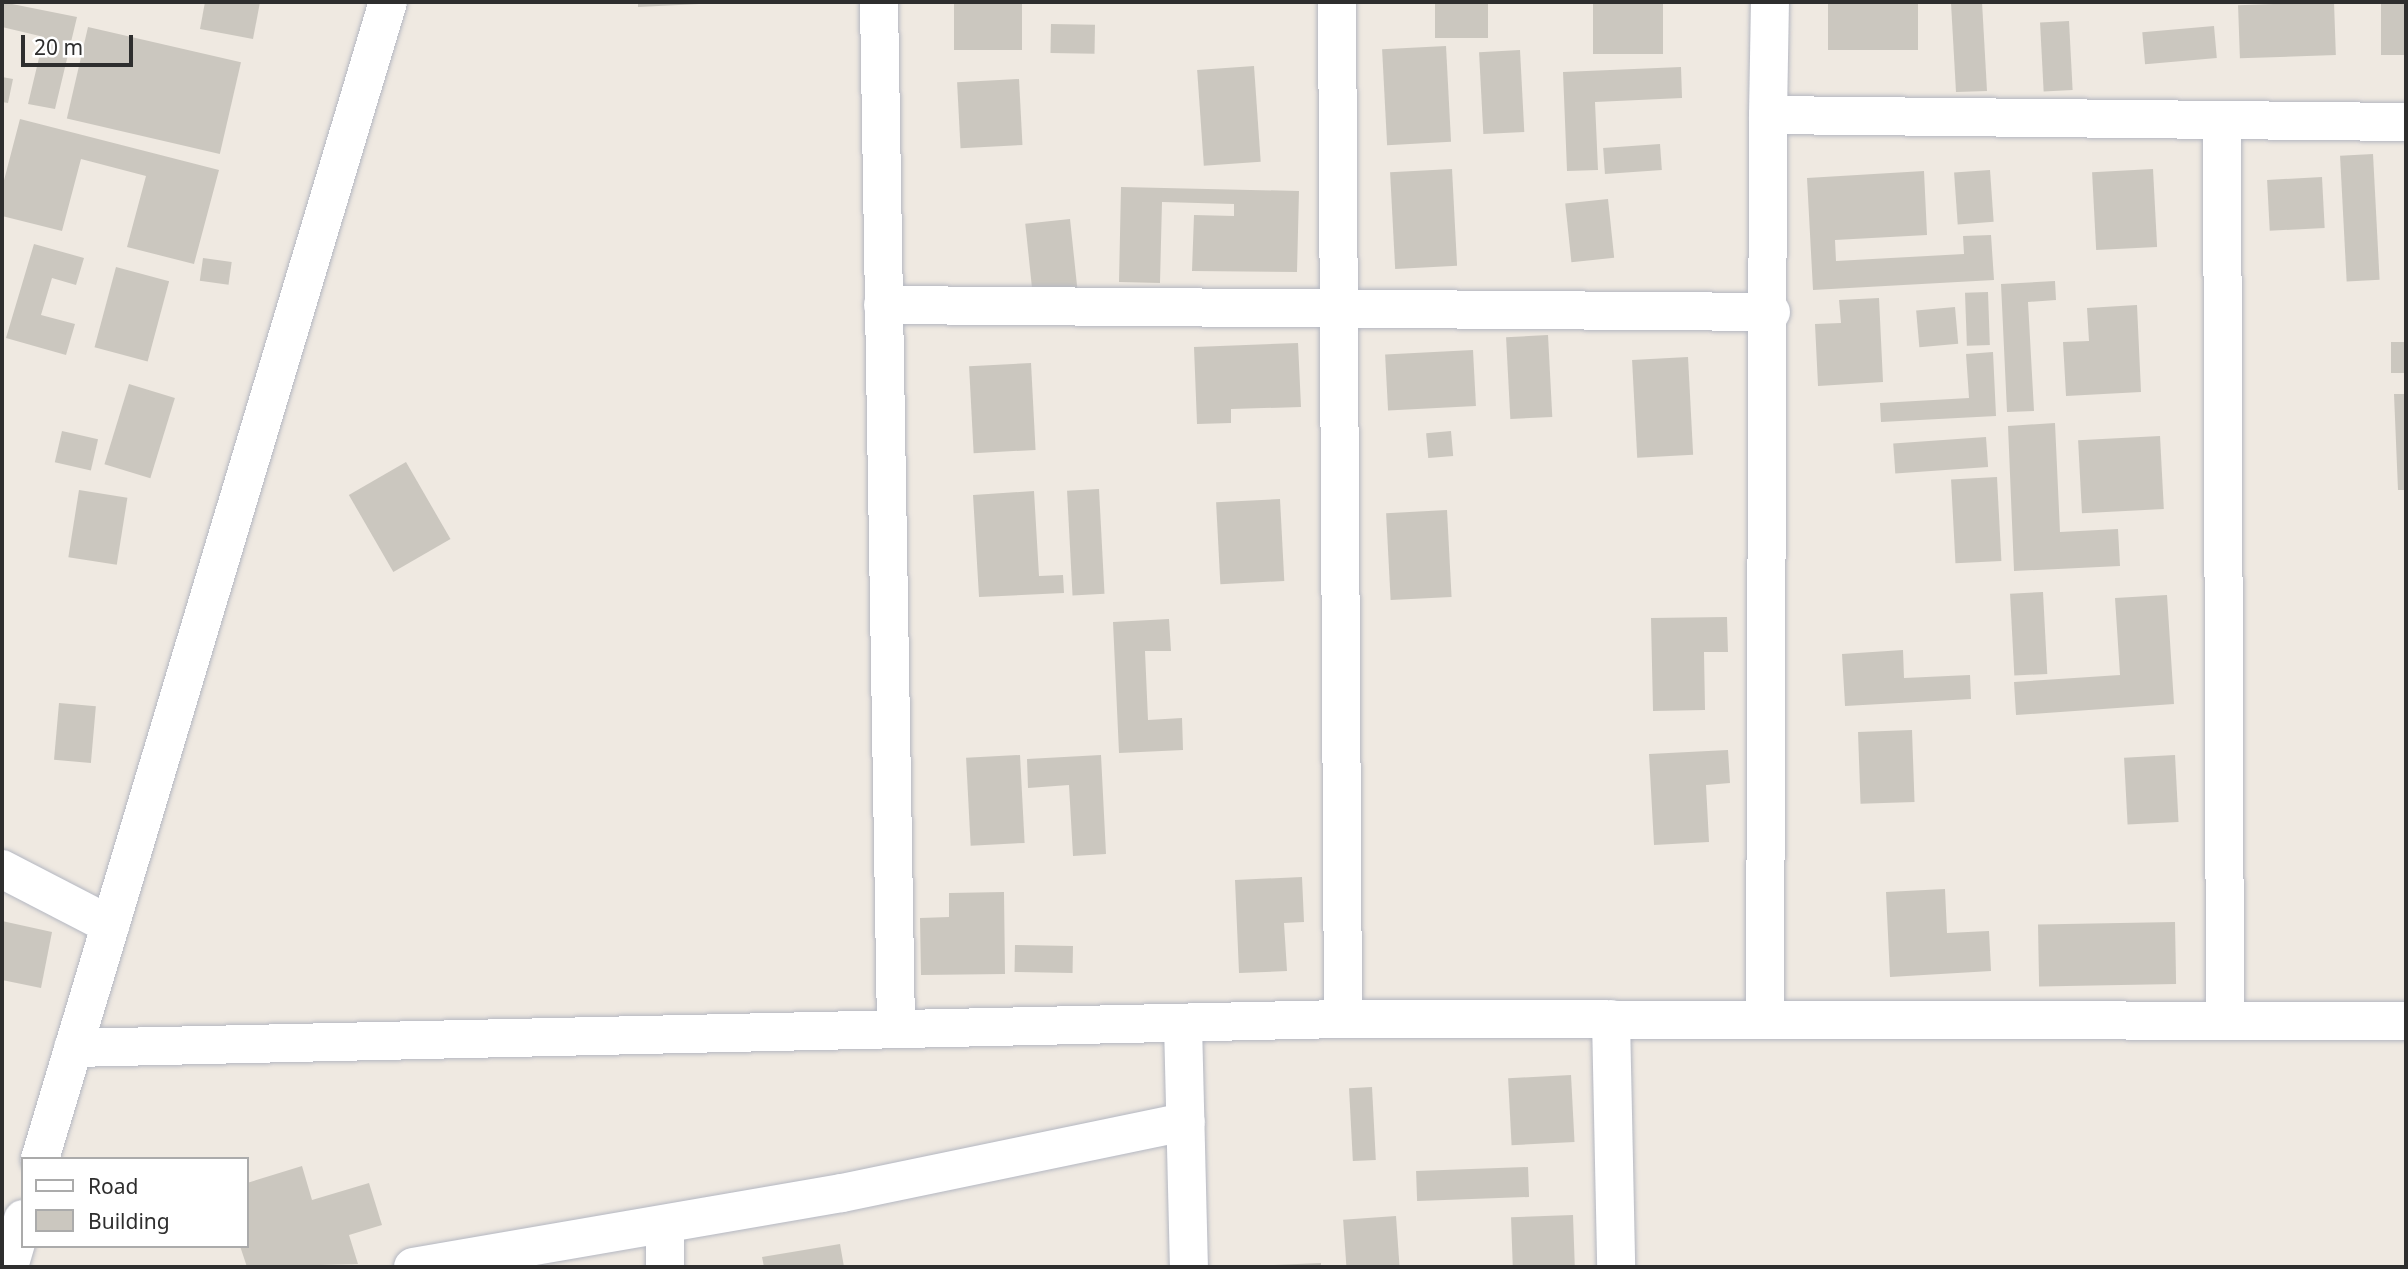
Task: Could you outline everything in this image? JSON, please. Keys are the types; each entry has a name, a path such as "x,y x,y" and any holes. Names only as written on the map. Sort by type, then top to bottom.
{"street":[{"path":"41,1157 388,2"},
{"path":"879,2 896,1028"},
{"path":"1337,2 1343,1019"},
{"path":"1765,1018 1771,312 1768,115 1770,2"},
{"path":"1768,115 2406,122"},
{"path":"2222,121 2225,1020"},
{"path":"883,305 1339,305 1771,312"},
{"path":"2,869 110,925"},
{"path":"73,1048 1343,1019 2406,1021"},
{"path":"1611,1019 1616,1267"},
{"path":"1183,1024 1189,1267"},
{"path":"413,1267 665,1224 1186,1122"},
{"path":"665,1224 665,1267"},
{"path":"9,1267 21,1226"}],"building":[{"path":"2,2 77,17 55,109 28,104 44,37 2,27"},
{"path":"205,2 260,2 253,39 200,29"},
{"path":"638,2 699,2 699,4 638,7"},
{"path":"954,2 1022,2 1022,50 954,50"},
{"path":"1435,2 1488,2 1488,38 1435,38"},
{"path":"1593,2 1663,2 1663,54 1593,54"},
{"path":"1828,2 1918,2 1918,50 1828,50"},
{"path":"1982,2 1987,91 1956,92 1951,3"},
{"path":"2334,2 2336,55 2240,58 2238,5"},
{"path":"2381,3 2406,3 2406,55 2381,55"},
{"path":"2069,21 2073,90 2044,91 2040,23"},
{"path":"1051,24 1095,25 1094,54 1050,53"},
{"path":"2214,26 2217,58 2145,64 2142,32"},
{"path":"88,27 241,62 220,154 67,119"},
{"path":"1446,46 1451,142 1387,145 1382,49"},
{"path":"1520,50 1524,132 1483,134 1479,52"},
{"path":"1254,66 1261,162 1204,166 1197,70"},
{"path":"1681,67 1682,98 1595,102 1598,170 1567,171 1563,72"},
{"path":"2,77 13,79 8,103 2,102"},
{"path":"1019,79 1022,145 961,148 957,82"},
{"path":"20,119 219,170 194,264 127,247 146,176 81,159 62,231 2,216 2,188"},
{"path":"1660,144 1662,170 1605,174 1603,148"},
{"path":"2373,154 2380,280 2347,282 2340,156"},
{"path":"1452,169 1457,266 1395,269 1390,172"},
{"path":"2153,169 2157,247 2096,250 2092,172"},
{"path":"1990,170 1994,222 1958,224 1954,173"},
{"path":"1924,171 1927,235 1835,240 1836,261 1964,254 1963,236 1991,235 1994,280 1813,290 1807,178"},
{"path":"2322,177 2325,228 2270,231 2267,180"},
{"path":"1121,187 1299,191 1297,272 1192,271 1194,215 1234,216 1234,204 1162,202 1160,283 1119,282"},
{"path":"1608,199 1614,258 1571,262 1565,203"},
{"path":"1070,219 1077,290 1033,294 1025,224"},
{"path":"34,244 84,258 76,285 52,278 41,315 75,324 66,355 6,338"},
{"path":"203,258 232,262 229,285 200,281"},
{"path":"116,267 169,281 148,361 95,347"},
{"path":"2055,281 2056,300 2028,302 2034,411 2007,412 2001,284"},
{"path":"1988,292 1990,345 1967,346 1965,293"},
{"path":"1879,298 1883,382 1818,386 1815,324 1841,323 1839,300"},
{"path":"2137,305 2141,392 2066,396 2063,342 2089,341 2087,308"},
{"path":"1955,307 1958,344 1919,347 1916,310"},
{"path":"1548,335 1552,417 1510,419 1506,337"},
{"path":"2391,342 2406,342 2406,373 2391,373"},
{"path":"1298,343 1301,407 1231,409 1231,423 1197,424 1194,347"},
{"path":"1473,350 1476,406 1388,411 1385,355"},
{"path":"1993,352 1996,416 1881,422 1880,403 1969,398 1966,354"},
{"path":"1688,357 1693,455 1637,458 1632,360"},
{"path":"1031,363 1036,450 974,453 969,366"},
{"path":"129,384 175,398 150,478 104,464"},
{"path":"2394,394 2406,394 2406,490 2398,490"},
{"path":"2055,423 2060,532 2118,529 2120,566 2014,571 2008,426"},
{"path":"62,431 98,439 91,471 55,462"},
{"path":"1451,431 1453,456 1428,458 1426,433"},
{"path":"2160,436 2164,509 2082,513 2078,440"},
{"path":"1986,437 1988,467 1895,473 1893,443"},
{"path":"406,462 450,539 393,572 349,495"},
{"path":"1997,477 2001,561 1955,563 1951,479"},
{"path":"1099,489 1104,594 1073,596 1067,491"},
{"path":"79,490 127,498 117,565 68,557"},
{"path":"1034,491 1039,576 1063,575 1064,593 979,597 973,495"},
{"path":"1280,499 1284,581 1220,584 1216,502"},
{"path":"1447,510 1452,597 1391,600 1386,513"},
{"path":"2043,592 2047,674 2014,676 2010,594"},
{"path":"2167,595 2174,704 2016,715 2014,682 2120,675 2115,598"},
{"path":"1727,617 1728,652 1704,652 1705,710 1653,711 1651,618"},
{"path":"1169,619 1171,651 1145,651 1148,720 1182,718 1183,750 1119,753 1113,622"},
{"path":"1903,650 1904,678 1970,675 1971,699 1845,706 1842,654"},
{"path":"59,703 96,706 91,763 54,760"},
{"path":"1912,730 1915,802 1861,804 1858,732"},
{"path":"1728,750 1730,783 1706,785 1709,842 1654,845 1649,754"},
{"path":"1020,755 1025,843 971,846 966,758"},
{"path":"1101,755 1106,854 1073,856 1069,785 1028,788 1027,759"},
{"path":"2175,755 2179,822 2128,825 2124,758"},
{"path":"1302,877 1304,922 1284,923 1287,971 1239,973 1235,880"},
{"path":"1945,889 1947,933 1989,931 1991,971 1890,977 1886,892"},
{"path":"1004,892 1005,974 921,975 920,918 949,917 949,893"},
{"path":"2,921 52,932 41,988 2,980"},
{"path":"2175,922 2176,984 2039,986 2038,924"},
{"path":"1015,945 1073,946 1073,973 1015,972"},
{"path":"1571,1075 1575,1142 1512,1145 1508,1078"},
{"path":"1372,1087 1376,1160 1353,1161 1349,1088"},
{"path":"302,1166 312,1200 369,1183 382,1225 349,1235 358,1264 247,1267 241,1248 248,1248 248,1183"},
{"path":"1528,1167 1529,1197 1417,1201 1416,1171"},
{"path":"1573,1215 1575,1267 1513,1267 1511,1217"},
{"path":"1396,1216 1400,1267 1346,1267 1343,1220"},
{"path":"840,1244 844,1267 764,1267 762,1257"},
{"path":"1321,1263 1321,1267 1274,1267 1274,1265"}]}
